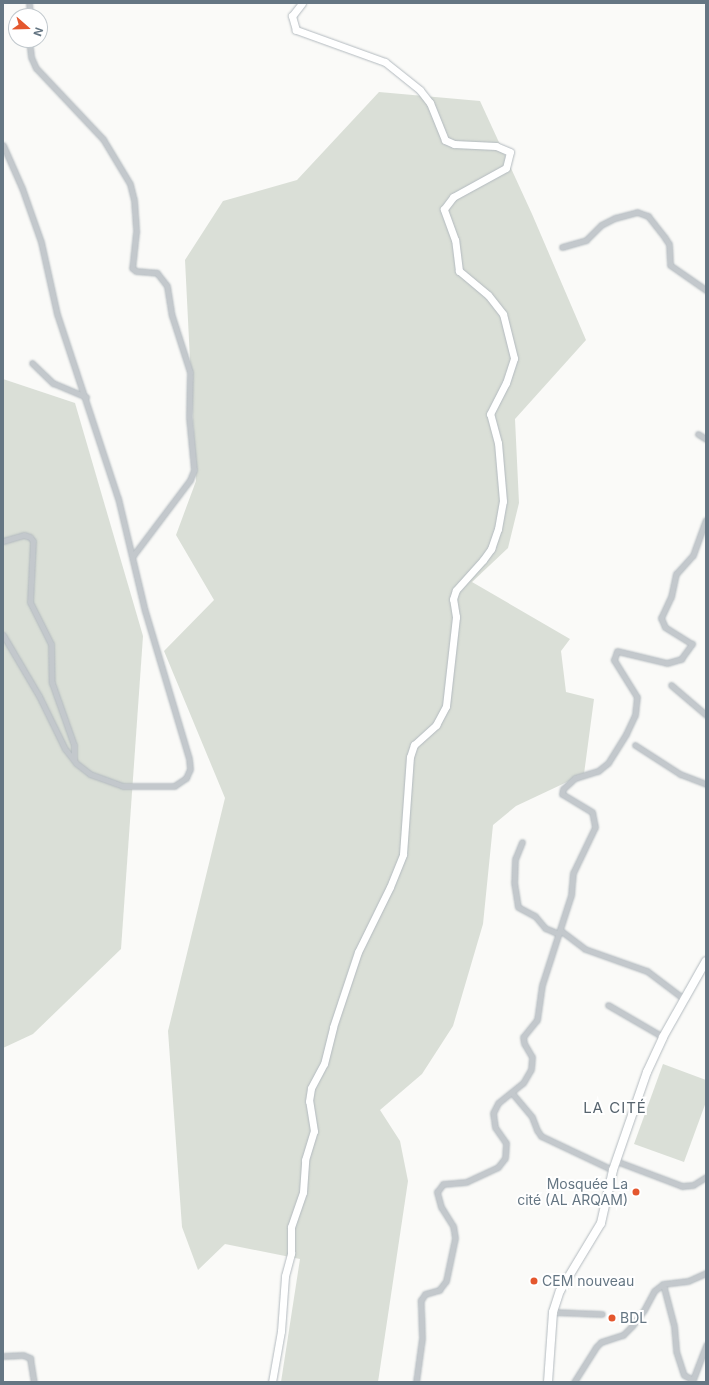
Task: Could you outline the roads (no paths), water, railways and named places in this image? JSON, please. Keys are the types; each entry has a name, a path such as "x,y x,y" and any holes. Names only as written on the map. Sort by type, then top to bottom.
{"main road":[{"path":"548,1382 553,1312 570,1273 601,1224 613,1170 647,1072 663,1037 706,961"}],"street":[{"path":"272,1382 281,1331 285,1276 291,1253 291,1227 303,1192 305,1160 314,1131 309,1101 311,1088 324,1064 333,1027 358,952 390,887 403,854 410,757 414,745 436,725 446,706 456,617 454,595 461,581 483,560 491,548 498,529 503,501 498,443 490,414 506,383 514,358 503,314 488,295 459,271 455,240 444,209 453,197 506,168 510,152 496,146 454,144 445,140 430,103 420,90 384,62 296,30 292,16 302,3"},
{"path":"30,48 31,57 36,68 103,139 130,184 134,200 136,232 132,268 136,271 157,273 167,286 172,316 190,372 189,417 194,470 190,480 132,557"},
{"path":"3,145 22,188 41,242 57,314 86,397 118,498 132,557 190,769 186,778 174,786 123,786 90,774 74,760 65,749 40,696 3,635"},
{"path":"562,246 586,240 601,225 615,218 637,212 648,216 669,244 667,258 670,266 706,290"},
{"path":"32,363 53,383 86,397"},
{"path":"698,434 706,440"},
{"path":"416,1382 422,1338 421,1300 425,1294 439,1290 446,1281 455,1238 453,1226 441,1207 437,1192 442,1185 466,1182 498,1167 503,1162 506,1155 506,1143 495,1127 493,1113 498,1103 523,1083 531,1069 532,1057 523,1039 537,1020 542,985 571,895 573,873 595,827 592,812 562,794 563,789 575,778 598,771 608,763 626,734 634,715 637,697 614,660 617,652 667,663 681,659 692,644 665,628 661,618 671,597 676,574 693,555 706,520"},
{"path":"3,542 24,535 30,537 33,542 30,602 51,644 52,683 74,745 74,760"},
{"path":"671,685 706,715"},
{"path":"635,745 680,774 706,784"},
{"path":"522,842 515,859 514,882 518,907 535,916 545,928 560,932 585,949 647,971 684,999"},
{"path":"608,1004 663,1037"},
{"path":"512,1093 532,1117 536,1130 541,1136 613,1170"},
{"path":"616,1161 682,1186 693,1185 706,1177"},
{"path":"574,1382 596,1347 601,1342 623,1335 644,1310 654,1291 663,1284 688,1281 706,1273"},
{"path":"663,1284 674,1326 676,1351 684,1375 693,1381 706,1345"},
{"path":"553,1312 602,1314"},
{"path":"3,1356 28,1356 32,1362 34,1382"}],"place":[{"name":"Mosquée La cité (AL ARQAM)","path":"636,1192"},
{"name":"CEM nouveau","path":"534,1281"},
{"name":"BDL","path":"612,1318"}],"district":[{"name":"LA CITÉ","path":"615,1108"}]}
